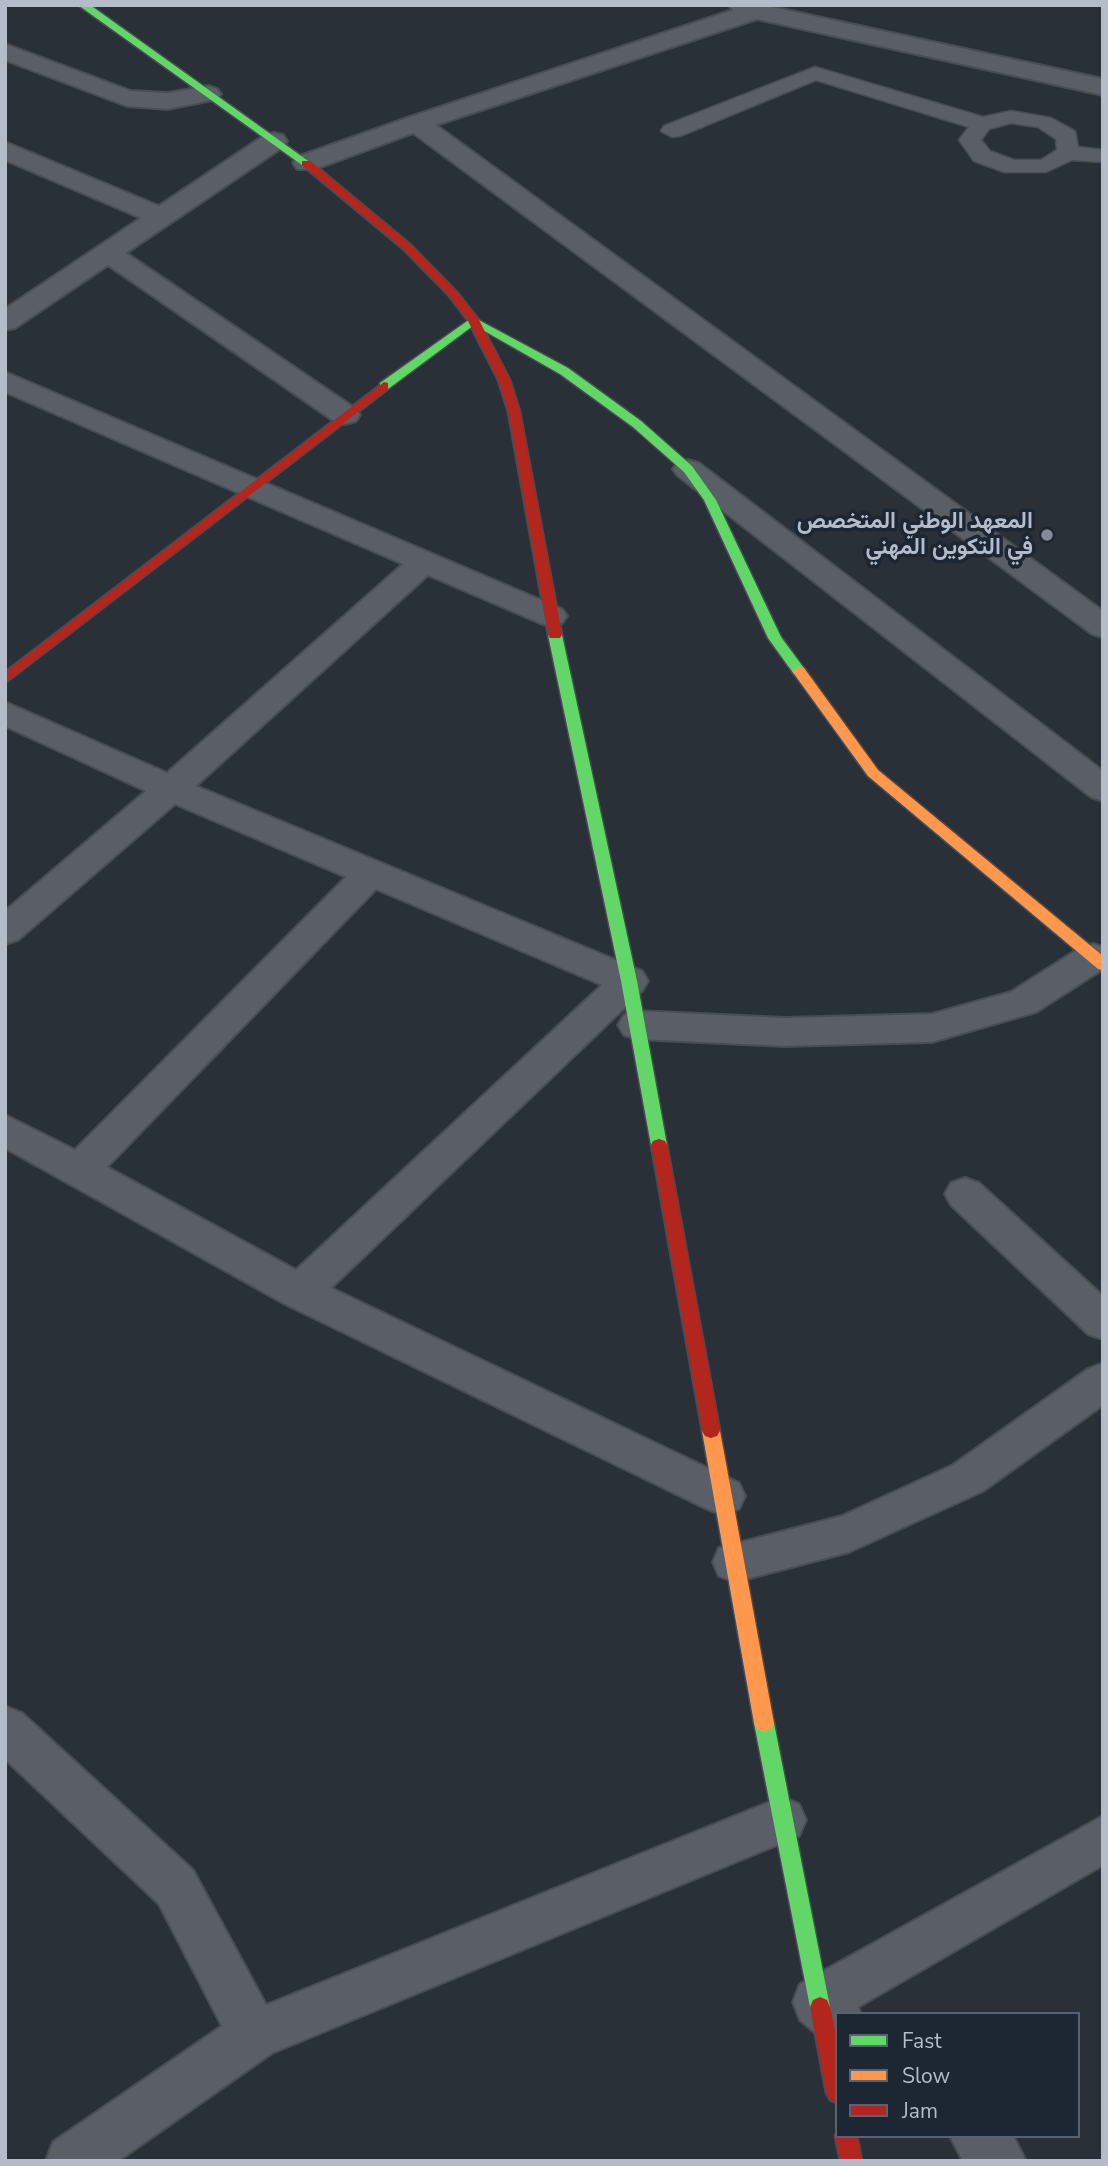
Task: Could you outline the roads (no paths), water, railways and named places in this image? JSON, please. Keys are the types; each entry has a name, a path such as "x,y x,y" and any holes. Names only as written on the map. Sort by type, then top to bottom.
{"street":[{"path":"83,5 306,163 431,270 473,320 504,380 514,412 568,709 629,981 782,1820 828,2010 835,2075"},
{"path":"841,5 867,11"},
{"path":"306,163 748,8 1103,87"},
{"path":"5,51 127,97 168,101 208,94"},
{"path":"416,123 1103,626"},
{"path":"5,322 274,141"},
{"path":"5,150 162,217"},
{"path":"108,253 345,415"},
{"path":"5,679 345,415 473,320"},
{"path":"473,320 564,371 637,424 688,469 1103,789"},
{"path":"5,381 551,617"},
{"path":"637,1025 785,1032 932,1028 1023,1002 1098,961 873,773 775,638 710,500 688,469"},
{"path":"5,932 171,789 423,563"},
{"path":"5,713 171,789 629,981"},
{"path":"79,1171 371,873"},
{"path":"300,1292 629,981"},
{"path":"11,1140 79,1171 300,1292 723,1496"},
{"path":"965,1194 1103,1322"},
{"path":"735,1562 849,1533 968,1478 1103,1381"},
{"path":"5,1728 176,1887 254,2035"},
{"path":"72,2161 254,2035 782,1820"},
{"path":"828,2010 1103,1839"},
{"path":"846,2138 850,2161"},
{"path":"978,2138 1000,2161"}],"lane":[{"path":"673,131 816,73 982,124 1012,117 1044,122 1067,136 1068,153"},
{"path":"982,124 970,139 982,156 1012,167 1046,166 1068,153 1103,156"}],"place":[{"name":"المعهد الوطني المتخصص في التكوين المهني","path":"1047,535"}]}
